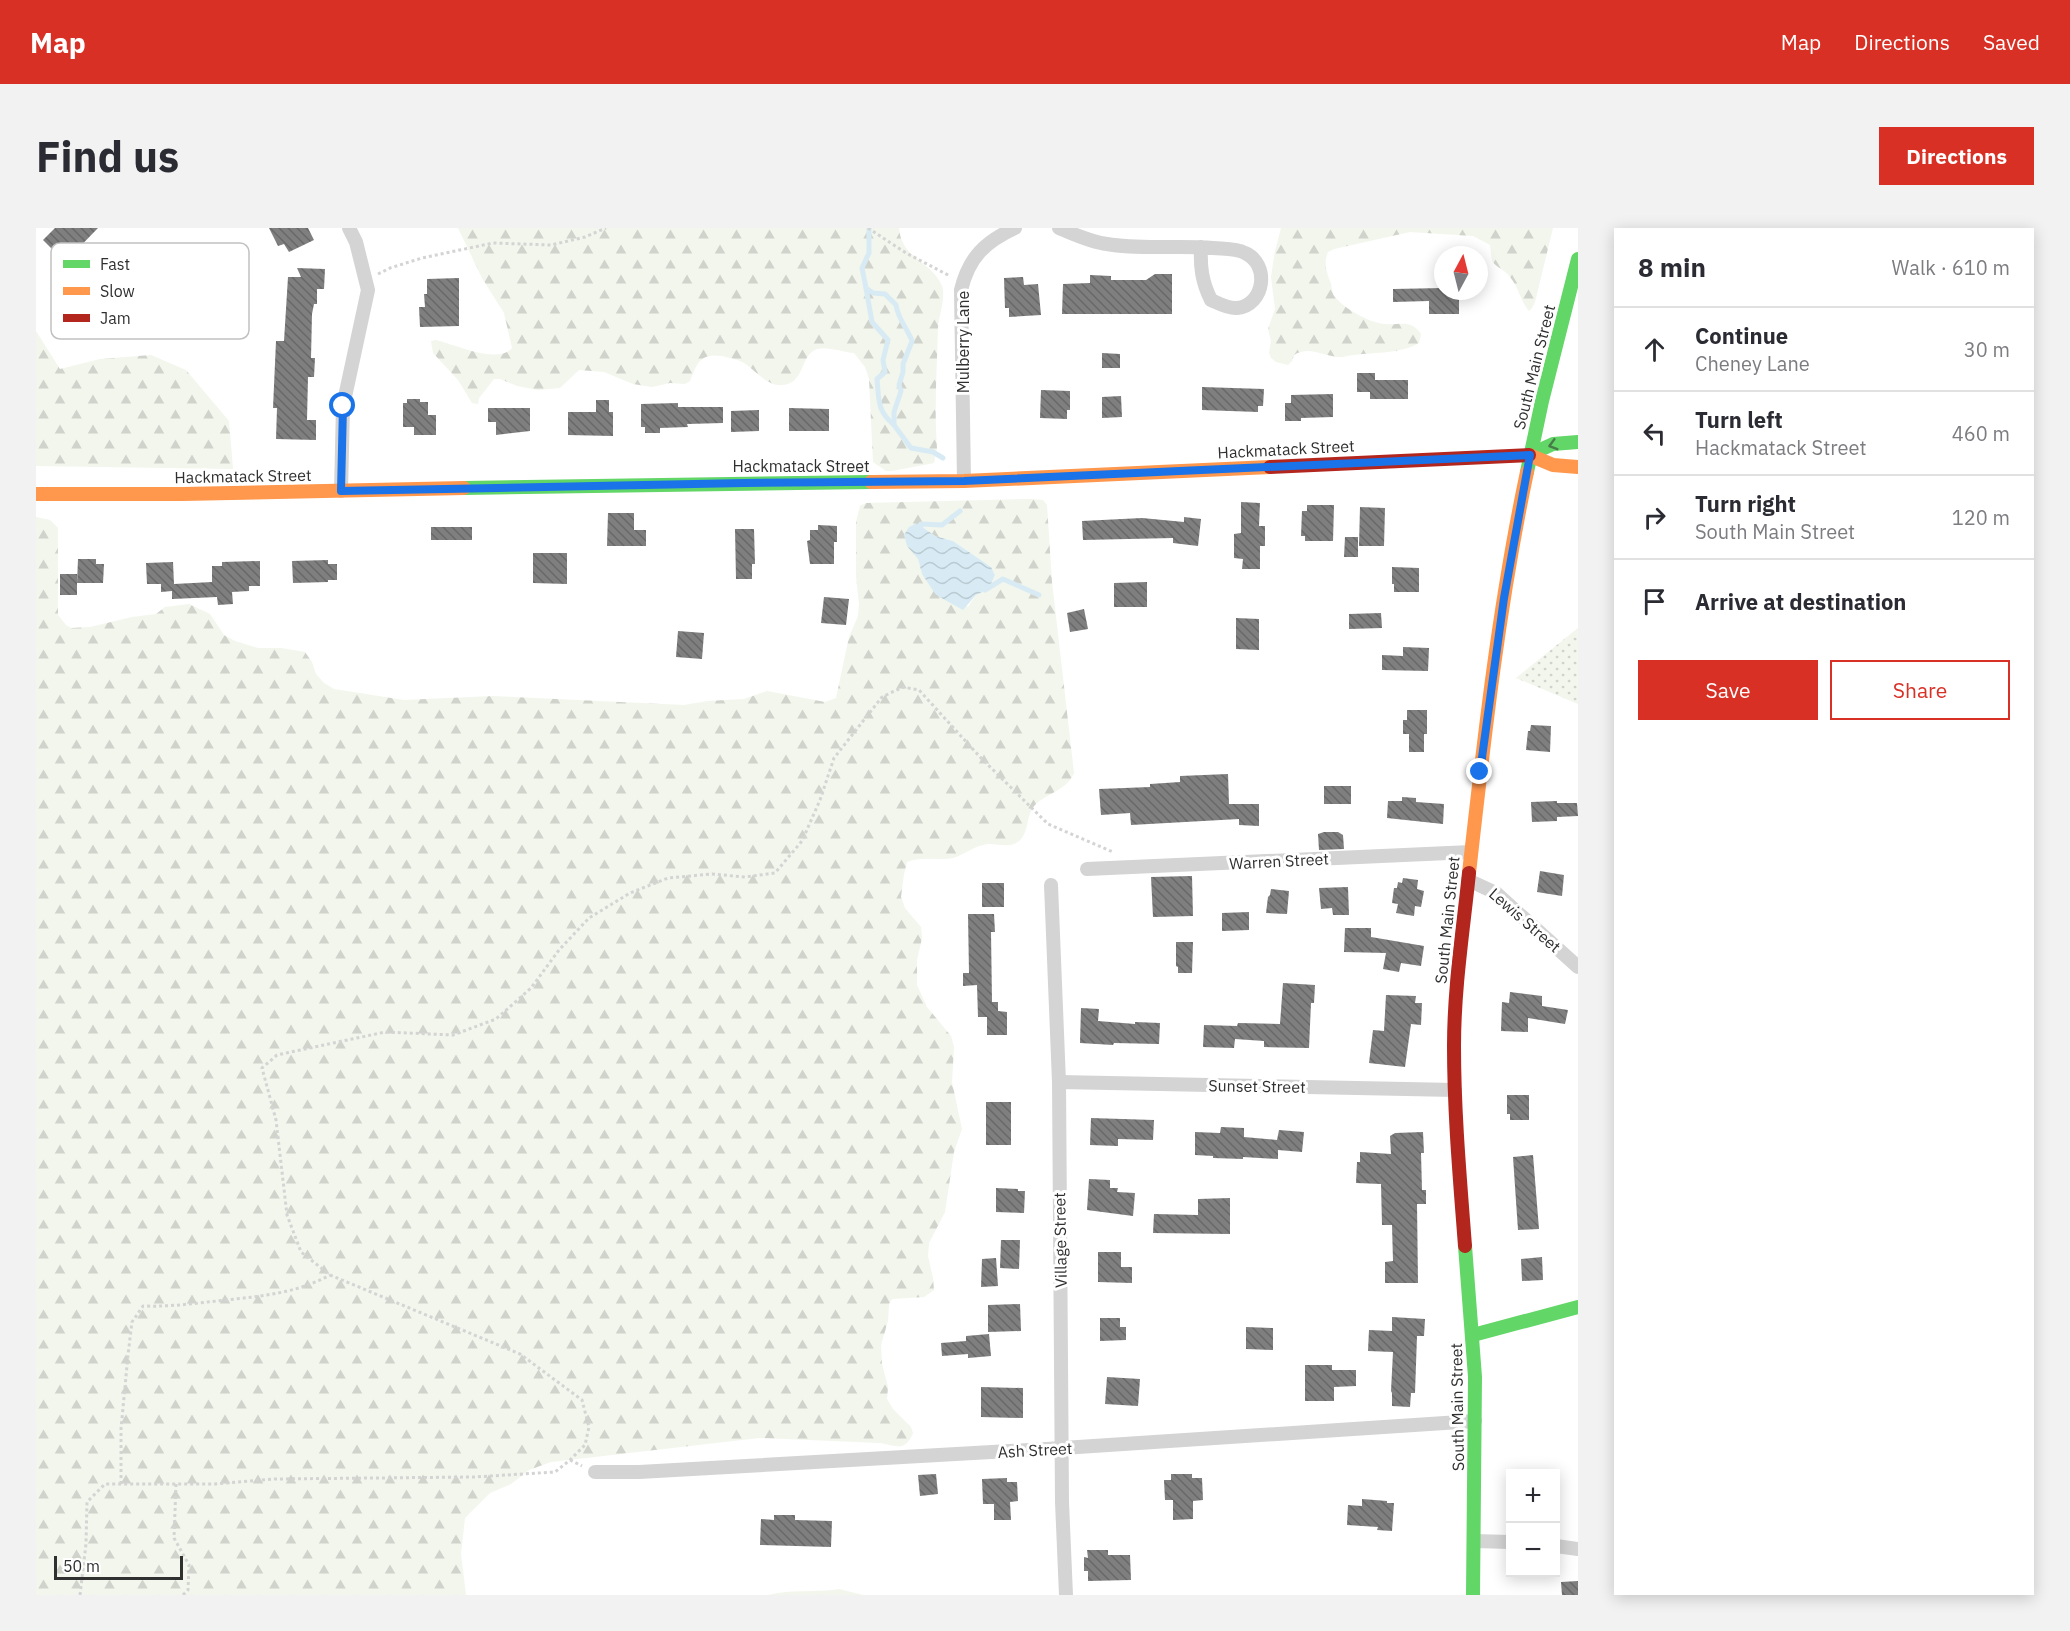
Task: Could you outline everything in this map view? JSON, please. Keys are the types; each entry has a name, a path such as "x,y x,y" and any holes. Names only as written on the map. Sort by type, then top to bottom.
{"main road":[{"name":"South Main Street","path":"1473,1595 1475,1420 1473,1335 1455,1090 1456,990 1484,735 1504,598 1530,455 1578,258"},
{"path":"1530,455 1553,444 1578,442"},
{"path":"1530,455 1553,465 1578,467"},
{"name":"Hackmatack Street","path":"36,494 182,494 964,481 1530,455"},
{"path":"1473,1335 1578,1306"}],"street":[{"path":"341,491 343,406 368,290 356,242 349,228"},
{"name":"Mulberry Lane","path":"964,481 961,290 972,261 986,245 1015,228"},
{"path":"1059,228 1108,245 1201,247 1247,253 1260,271 1260,291 1255,298 1237,308 1226,307 1210,300 1200,268 1201,247"},
{"name":"Warren Street","path":"1087,869 1471,852"},
{"name":"Lewis Street","path":"1468,880 1496,893 1578,967"},
{"name":"Village Street","path":"1051,885 1059,1082 1062,1502 1066,1595"},
{"name":"Sunset Street","path":"1059,1082 1455,1090"},
{"name":"Ash Street","path":"594,1472 651,1471 1063,1448 1475,1420"},
{"path":"1474,1541 1506,1542"},
{"path":"1560,1547 1578,1549"}],"path":[{"path":"365,280 390,268 459,250 493,243 551,245 585,237 606,228"},
{"path":"868,228 936,270 963,281"},
{"path":"80,1595 86,1544 87,1502 105,1484 215,1484 274,1479 474,1477 555,1472 585,1445 589,1427 582,1400 520,1354 330,1275 301,1252 287,1215 276,1120 262,1068 277,1055 385,1032 453,1035 496,1019 531,988 559,950 589,918 630,893 668,878 712,874 745,878 775,873 802,841 820,800 834,758 882,698 903,687 919,690 981,758 1048,824 1113,852"},
{"path":"121,1484 121,1429 132,1322 143,1306 176,1307 277,1294 311,1285 330,1275"},
{"path":"177,1484 174,1538 189,1565 188,1590 183,1595"}],"green space":[{"path":"458,228 899,228 905,247 931,271 943,290 938,327 937,448 934,463 886,471 873,462 869,379 865,367 854,353 830,349 821,348 811,352 798,376 788,384 774,384 742,362 715,355 700,361 690,381 685,384 670,383 652,387 633,384 604,372 579,370 560,388 538,390 494,379 479,398 478,404 472,403 458,380 433,353 431,341 436,340 487,354 506,353 512,348 504,313 482,278"},
{"path":"1281,228 1553,228 1535,302 1529,311 1513,281 1492,261 1490,245 1473,236 1410,232 1328,252 1327,272 1333,294 1339,302 1371,321 1413,326 1421,334 1419,343 1396,351 1342,357 1317,352 1300,352 1294,355 1288,365 1276,362 1269,353 1271,341 1268,329 1275,309 1271,277"},
{"path":"36,331 60,369 100,359 151,355 186,370 229,421 233,469 36,466"},
{"path":"1031,499 1043,500 1047,505 1052,582 1074,773 1067,783 1036,804 1030,813 1025,833 1015,844 983,845 953,858 913,860 907,862 904,874 901,897 905,908 921,927 917,985 927,1007 951,1036 954,1047 952,1082 962,1129 954,1152 945,1212 929,1243 928,1256 934,1290 924,1297 892,1299 881,1345 882,1364 888,1387 887,1399 893,1409 911,1427 913,1433 907,1443 896,1446 880,1443 759,1438 551,1462 529,1470 511,1484 490,1493 465,1518 461,1554 466,1595 36,1595 36,517 50,520 58,528 58,615 71,628 90,627 156,614 165,607 189,604 210,614 224,635 235,641 258,648 281,648 305,652 316,674 334,689 404,700 493,696 684,705 744,699 767,691 825,702 836,698 849,637 858,616 856,522 860,506 866,503","holes":["917,523 935,536 953,541 991,567 995,575 989,589 976,595 968,607 922,574 918,559"]},
{"path":"1578,628 1578,704 1516,678"},
{"path":"839,1589 863,1595 768,1595 786,1592"}],"water":[{"path":"917,523 935,536 953,541 991,567 995,575 989,589 976,595 963,610 936,595 922,574 918,559 907,546 904,535 909,527"}],"building":[{"path":"55,228 98,228 83,243 51,243 51,248 43,240"},
{"path":"269,228 308,228 314,240 289,252 284,244 278,246"},
{"path":"297,268 325,269 324,289 317,289 317,304 314,304 312,314 311,358 315,358 314,377 308,377 307,420 316,420 316,440 276,439 277,408 273,408 276,341 284,341 288,277 301,277"},
{"path":"1155,274 1172,274 1172,314 1062,314 1063,284 1090,283 1090,275 1111,276 1111,280 1146,280"},
{"path":"1023,277 1024,285 1038,284 1041,315 1009,317 1009,308 1005,308 1004,278"},
{"path":"459,278 459,326 420,327 419,307 425,307 424,294 427,294 427,279"},
{"path":"1434,288 1434,300 1459,300 1459,314 1429,314 1429,301 1393,302 1393,289"},
{"path":"1102,353 1120,354 1120,368 1102,368"},
{"path":"1357,373 1375,373 1375,380 1408,380 1408,399 1370,399 1370,392 1357,392"},
{"path":"1202,387 1264,389 1263,406 1258,406 1258,412 1202,410"},
{"path":"1041,390 1070,391 1070,410 1067,410 1067,419 1040,418"},
{"path":"1333,394 1333,417 1285,421 1285,403 1291,403 1291,395"},
{"path":"1121,396 1122,417 1102,418 1102,397"},
{"path":"407,399 420,399 420,402 428,402 428,415 436,415 436,435 414,435 414,427 403,427 403,403 407,403"},
{"path":"596,400 609,400 609,412 613,412 613,436 568,435 568,412 596,412"},
{"path":"678,403 678,407 723,407 723,423 687,424 688,427 660,428 660,433 645,433 645,427 641,427 641,404"},
{"path":"488,408 530,408 530,431 496,435 496,422 488,422"},
{"path":"789,408 829,409 829,431 789,431"},
{"path":"759,410 759,431 731,432 731,411"},
{"path":"1241,502 1260,503 1259,526 1265,526 1265,546 1260,546 1260,569 1242,569 1243,559 1234,558 1234,534 1241,533"},
{"path":"1307,505 1334,505 1333,541 1305,541 1305,536 1301,536 1302,511 1307,511"},
{"path":"1360,507 1385,508 1384,546 1359,546"},
{"path":"608,513 634,513 634,530 646,530 646,546 607,546"},
{"path":"1184,517 1201,519 1198,546 1173,543 1173,538 1083,540 1082,521 1142,518 1184,522"},
{"path":"818,525 837,526 834,564 810,564 807,541 810,540 810,530 818,530"},
{"path":"431,527 472,527 472,540 431,540"},
{"path":"735,529 754,529 755,564 752,564 752,579 736,579"},
{"path":"1345,537 1358,537 1358,557 1344,557"},
{"path":"533,553 567,553 567,584 533,583"},
{"path":"78,559 96,559 96,564 104,564 103,583 77,583"},
{"path":"328,560 328,564 337,564 337,580 293,583 292,561"},
{"path":"260,561 260,586 249,586 249,591 232,592 233,604 218,605 217,597 172,599 172,591 161,592 161,584 147,584 146,563 173,562 174,584 212,582 212,566 222,566 222,562"},
{"path":"1392,567 1419,568 1419,592 1394,592"},
{"path":"60,574 77,574 77,595 60,595"},
{"path":"1147,582 1147,607 1114,607 1114,583"},
{"path":"824,597 849,599 846,625 821,623"},
{"path":"1084,609 1088,629 1070,632 1067,613"},
{"path":"1381,613 1382,628 1349,629 1349,614"},
{"path":"1236,618 1259,619 1259,650 1236,649"},
{"path":"678,631 704,633 702,659 676,657"},
{"path":"1403,647 1429,648 1428,671 1382,670 1382,655 1403,656"},
{"path":"1407,710 1427,710 1424,752 1409,752 1409,734 1403,734 1403,720 1407,720"},
{"path":"1531,725 1551,726 1550,752 1526,750"},
{"path":"1228,774 1229,804 1259,804 1259,826 1239,825 1239,819 1131,825 1130,813 1101,815 1099,789 1150,787 1150,784 1180,782 1180,776"},
{"path":"1324,786 1351,786 1351,804 1324,804"},
{"path":"1402,797 1416,798 1416,802 1444,804 1443,824 1387,818 1388,801 1402,801"},
{"path":"1557,801 1557,803 1577,803 1578,816 1557,817 1557,821 1532,822 1531,802"},
{"path":"1338,832 1343,835 1344,849 1319,850 1318,834"},
{"path":"1540,871 1564,875 1562,896 1537,892"},
{"path":"1192,876 1193,916 1153,917 1151,877"},
{"path":"1403,878 1418,880 1417,889 1424,891 1421,907 1415,906 1414,916 1396,913 1398,904 1392,903 1394,888 1397,888 1398,882 1402,883"},
{"path":"982,883 1004,883 1004,907 982,907"},
{"path":"1348,887 1349,915 1333,915 1332,908 1321,909 1319,888"},
{"path":"1271,889 1289,891 1287,914 1266,913"},
{"path":"1249,912 1249,930 1222,931 1222,913"},
{"path":"968,914 994,914 995,932 991,932 992,1002 998,1002 998,1011 1007,1012 1007,1035 987,1035 987,1017 978,1017 977,985 963,986 963,973 969,973"},
{"path":"1345,928 1371,928 1371,937 1424,946 1421,966 1401,963 1399,972 1383,969 1386,953 1344,952"},
{"path":"1176,942 1193,942 1192,973 1178,973"},
{"path":"1283,983 1315,985 1314,1003 1311,1003 1309,1048 1264,1047 1264,1041 1235,1039 1234,1048 1203,1047 1204,1025 1280,1024"},
{"path":"1510,992 1542,996 1542,1006 1568,1010 1565,1024 1528,1018 1528,1032 1501,1031 1502,1002 1509,1003"},
{"path":"1386,995 1416,996 1415,1003 1422,1003 1421,1025 1411,1024 1405,1067 1369,1063 1373,1030 1384,1031"},
{"path":"1081,1008 1099,1009 1098,1021 1135,1024 1135,1022 1160,1023 1159,1044 1080,1043"},
{"path":"1507,1095 1529,1095 1529,1120 1510,1120 1510,1114 1507,1114"},
{"path":"986,1102 1011,1102 1011,1145 986,1145"},
{"path":"1091,1118 1154,1120 1153,1140 1118,1139 1118,1146 1090,1145"},
{"path":"1221,1127 1244,1128 1244,1137 1277,1140 1279,1130 1304,1132 1302,1152 1278,1150 1278,1159 1213,1158 1213,1156 1195,1155 1195,1132 1220,1133"},
{"path":"1423,1132 1422,1190 1426,1190 1426,1204 1417,1204 1418,1283 1385,1283 1385,1262 1393,1261 1392,1225 1382,1225 1381,1184 1356,1183 1357,1162 1360,1162 1360,1152 1391,1154 1390,1136 1395,1133"},
{"path":"1533,1155 1539,1229 1518,1230 1513,1157"},
{"path":"1089,1179 1110,1180 1110,1188 1118,1188 1117,1192 1135,1193 1133,1216 1087,1210"},
{"path":"996,1188 1025,1191 1024,1213 996,1212"},
{"path":"1230,1198 1230,1234 1153,1233 1154,1214 1198,1215 1198,1199"},
{"path":"1001,1240 1020,1240 1019,1269 1000,1268"},
{"path":"1098,1252 1121,1252 1121,1267 1132,1267 1132,1283 1098,1282"},
{"path":"1542,1257 1543,1280 1522,1281 1521,1259"},
{"path":"996,1258 998,1286 981,1287 982,1259"},
{"path":"1020,1304 1021,1331 988,1332 988,1305"},
{"path":"1392,1317 1425,1319 1424,1336 1417,1336 1415,1393 1411,1393 1410,1407 1392,1406 1393,1352 1368,1351 1369,1330 1392,1331"},
{"path":"1100,1318 1120,1318 1120,1327 1126,1327 1126,1340 1100,1341"},
{"path":"1246,1327 1273,1328 1273,1350 1246,1349"},
{"path":"989,1334 991,1356 968,1358 968,1354 942,1356 941,1343 966,1341 966,1336"},
{"path":"1305,1365 1332,1365 1332,1370 1356,1370 1356,1386 1334,1387 1334,1401 1305,1401"},
{"path":"1107,1377 1140,1379 1138,1406 1105,1404"},
{"path":"981,1387 1023,1388 1023,1418 981,1417"},
{"path":"936,1474 938,1494 920,1496 918,1475"},
{"path":"1171,1474 1192,1474 1192,1478 1202,1478 1203,1500 1193,1501 1193,1519 1173,1520 1173,1500 1165,1500 1164,1480 1171,1480"},
{"path":"1007,1478 1007,1482 1017,1482 1018,1501 1010,1502 1011,1520 994,1520 994,1504 983,1504 982,1479"},
{"path":"1362,1499 1394,1503 1392,1531 1377,1530 1378,1527 1347,1525 1348,1505 1362,1506"},
{"path":"774,1515 795,1515 795,1520 832,1521 831,1547 760,1545 761,1519 774,1520"},
{"path":"1087,1550 1108,1550 1108,1555 1130,1555 1131,1580 1088,1581 1088,1571 1084,1571 1084,1557 1088,1558"},
{"path":"1578,1581 1578,1595 1562,1595 1561,1582"}],"waterway":[{"path":"869,228 869,253 862,268 866,288 873,293 885,294 896,305 912,341 903,364 899,385 901,391 894,412 894,425 911,448 933,452 943,458"},
{"path":"866,288 872,322 888,340 883,360 885,372 877,379 882,410 894,425"},
{"path":"920,533 921,524 942,525 960,511"},
{"path":"985,590 1003,579 1039,595"}],"traffic: fast":[{"path":"1527,472 1542,401 1578,259"},
{"path":"1529,455 1553,444 1578,442"},
{"path":"464,488 871,482"},
{"path":"1465,1246 1475,1377 1473,1595"},
{"path":"1473,1335 1578,1307"}],"traffic: slow":[{"path":"1529,455 1553,465 1578,467"},
{"path":"871,482 964,481 1270,467"},
{"path":"1469,873 1500,622 1527,472"},
{"path":"36,494 182,494 464,488"}],"traffic: jam":[{"path":"1270,467 1529,455"},
{"path":"1465,1246 1456,1121 1454,1024 1469,873"}],"route":[{"path":"343,406 341,491 964,481 1530,455 1514,534 1480,772"}]}
